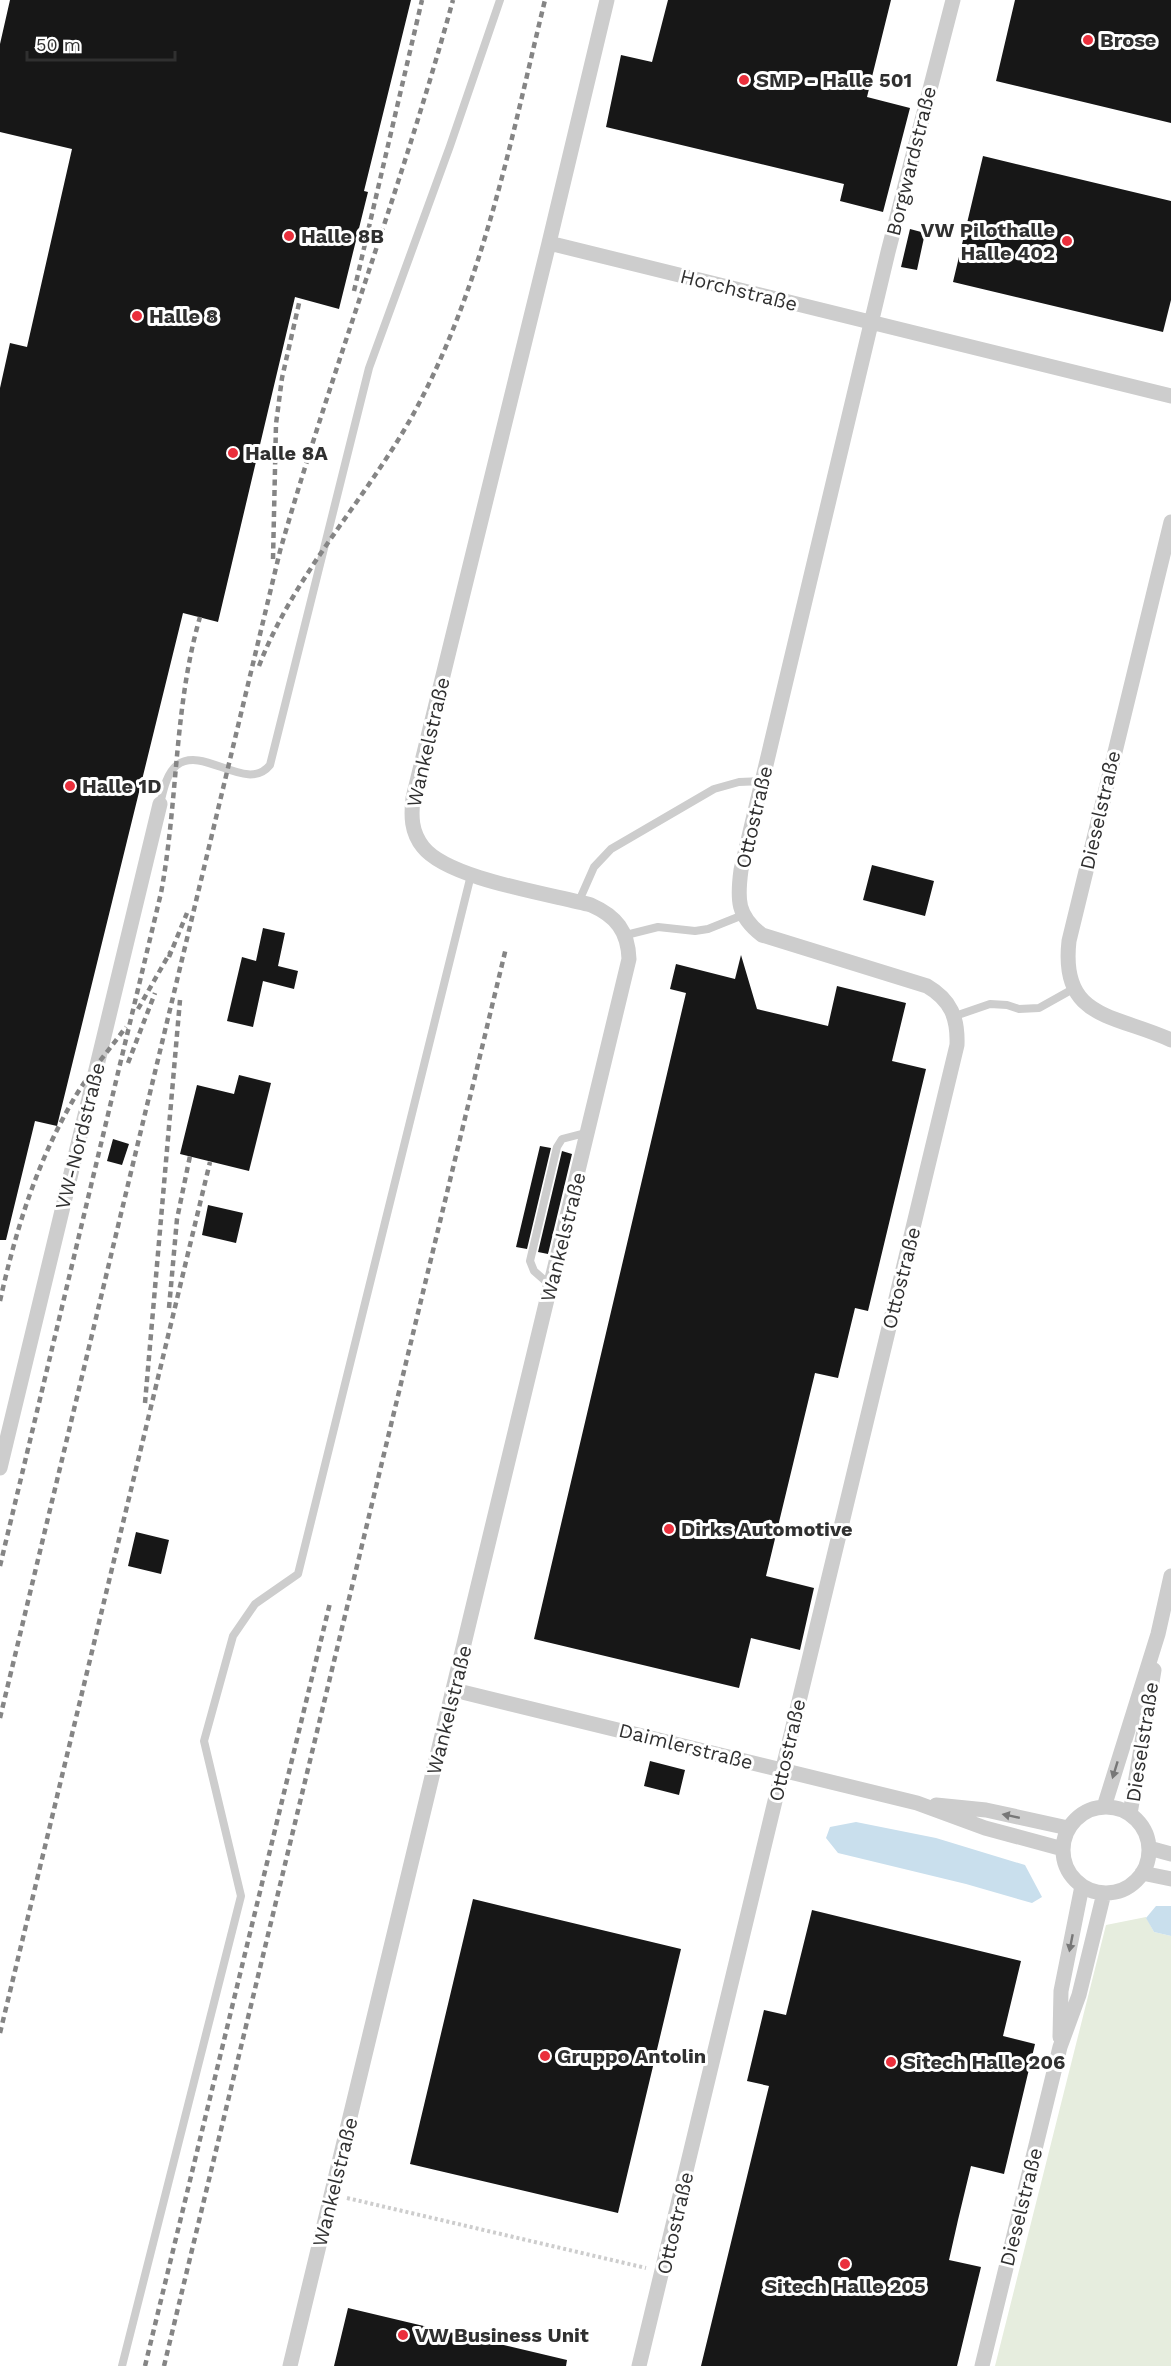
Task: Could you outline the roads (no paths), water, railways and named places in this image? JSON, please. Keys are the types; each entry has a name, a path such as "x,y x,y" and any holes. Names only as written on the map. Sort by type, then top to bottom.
{"street":[{"path":"549,243 607,0"},
{"name":"Borgwardstraße","path":"871,323 953,0"},
{"name":"Horchstraße","path":"549,243 1171,396"},
{"name":"Wankelstraße","path":"290,2366 627,972 629,953 626,935 613,916 591,904 471,875 446,866 432,857 422,846 414,832 411,817 413,798 549,243"},
{"name":"Ottostraße","path":"743,915 738,891 741,870 871,323"},
{"name":"Dieselstraße","path":"1073,989 1067,960 1069,941 1171,522"},
{"name":"VW-Nordstraße","path":"0,1467 160,804"},
{"path":"743,915 750,926 762,936 927,986 940,994 949,1004 955,1016"},
{"path":"1073,989 1084,1003 1097,1012 1171,1040"},
{"name":"Ottostraße","path":"639,2366 957,1045 955,1016"},
{"name":"Dieselstraße","path":"1104,1807 1158,1634 1171,1576"},
{"name":"Dieselstraße","path":"1130,1814 1151,1698 1158,1634"},
{"name":"Daimlerstraße","path":"454,1690 917,1803 985,1828 1063,1849"},
{"name":"Daimlerstraße","path":"917,1803 986,1810 1068,1828"},
{"path":"1104,1807 1130,1814 1143,1829 1149,1848 1142,1873 1130,1886 1122,1890 1104,1893 1082,1886 1068,1870 1063,1849 1068,1828 1083,1813 1104,1807"},
{"path":"1149,1848 1171,1854"},
{"path":"1142,1873 1171,1879"},
{"name":"Dieselstraße","path":"1060,2047 1061,1991 1082,1886"},
{"name":"Dieselstraße","path":"982,2366 1060,2047 1079,1995 1104,1893"}],"lane":[{"path":"160,804 172,770 184,762 198,761 251,775 262,773 270,765 369,368 450,146 500,0"},
{"path":"579,902 594,867 611,849 714,789 739,782 763,781"},
{"path":"122,2366 241,1896 204,1741 233,1636 255,1604 298,1574 471,875"},
{"path":"626,935 658,927 695,931 708,929 743,915"},
{"path":"955,1016 990,1004 1007,1005 1019,1009 1039,1008 1073,989"},
{"path":"551,1286 534,1271 530,1261 557,1147 562,1139 589,1132"}],"water":[{"path":"856,1822 936,1838 1025,1865 1042,1897 1032,1903 966,1884 838,1853 826,1838 830,1827"},
{"path":"1156,1906 1171,1906 1171,1936 1154,1932 1146,1918"}],"railway":[{"path":"354,291 422,0"},
{"path":"0,1718 280,551 322,413 412,139 453,0"},
{"path":"259,666 292,599 396,443 439,362 460,312 493,210 545,0"},
{"path":"273,559 276,424 282,378 300,299"},
{"path":"0,1566 161,893 171,824 185,685 200,617"},
{"path":"169,957 187,913"},
{"path":"164,2366 506,948"},
{"path":"138,1009 171,951"},
{"path":"128,1063 155,993"},
{"path":"145,1403 180,1000"},
{"path":"0,1301 29,1196 50,1146 81,1088 126,1027"},
{"path":"169,1308 177,1219 190,1156"},
{"path":"0,2033 210,1162"},
{"path":"145,2366 330,1603"}],"place":[{"name":"Brose","path":"1088,40"},
{"name":"SMP - Halle 501","path":"744,80"},
{"name":"Halle 8B","path":"289,236"},
{"name":"VW Pilothalle Halle 402","path":"1067,241"},
{"name":"Halle 8","path":"137,316"},
{"name":"Halle 8A","path":"233,453"},
{"name":"Halle 1D","path":"70,786"},
{"name":"Dirks Automotive","path":"669,1529"},
{"name":"Gruppo Antolin","path":"545,2056"},
{"name":"Sitech Halle 206","path":"891,2062"},
{"name":"Sitech Halle 205","path":"845,2264"},
{"name":"VW Business Unit","path":"403,2335"}]}
